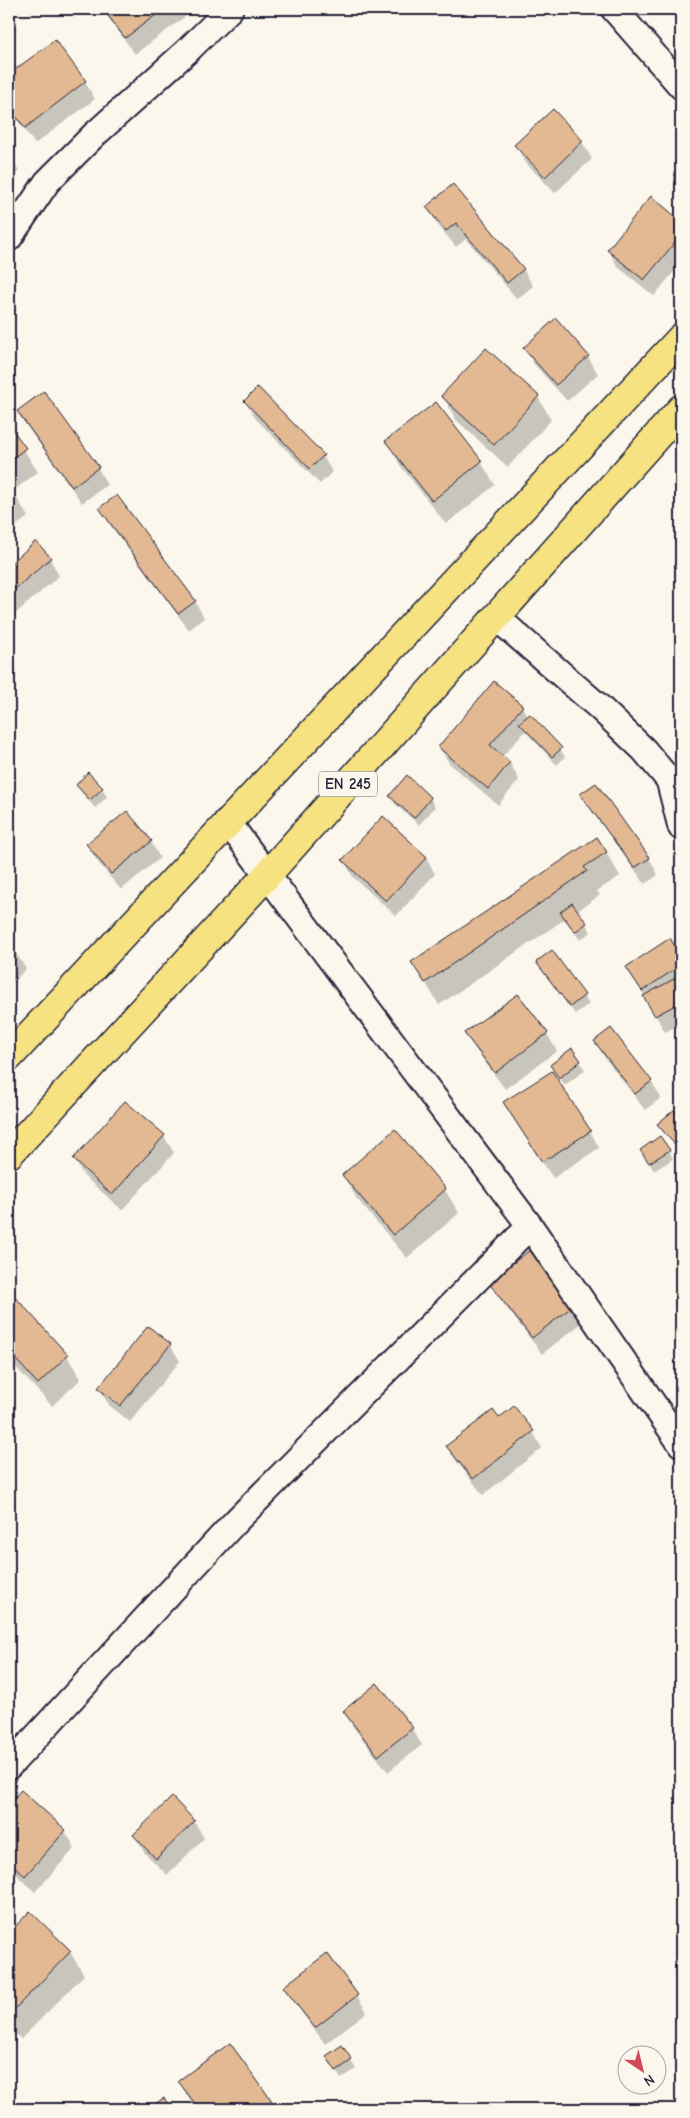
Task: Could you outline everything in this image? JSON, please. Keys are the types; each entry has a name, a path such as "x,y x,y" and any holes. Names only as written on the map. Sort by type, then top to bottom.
{"main road":[{"path":"9,1057 227,821 681,338"},
{"name":"EN 245","path":"9,1154 268,874 681,408"}],"street":[{"path":"9,238 46,182 230,9"},
{"path":"614,9 681,86"},
{"path":"496,617 644,750 669,780 680,816"},
{"path":"227,821 530,1226 681,1444"},
{"path":"9,1766 236,1521 530,1226"}],"building":[{"path":"103,9 164,9 125,38"},
{"path":"670,9 681,9 681,24"},
{"path":"55,40 86,81 25,128 9,107 9,74"},
{"path":"553,109 583,141 545,177 514,145"},
{"path":"453,184 524,269 507,283 456,223 446,231 426,207"},
{"path":"651,196 681,221 681,235 644,280 607,250"},
{"path":"556,318 589,356 556,385 523,348"},
{"path":"486,348 539,396 494,445 441,396"},
{"path":"258,387 324,455 310,469 244,401"},
{"path":"44,391 99,467 72,487 17,411"},
{"path":"436,402 482,461 432,501 385,441"},
{"path":"9,425 26,448 9,461"},
{"path":"9,484 15,492 9,497"},
{"path":"117,495 196,601 178,614 99,508"},
{"path":"36,541 51,558 9,594 9,565"},
{"path":"494,681 523,706 490,745 510,762 488,789 438,747"},
{"path":"530,714 562,748 552,757 519,723"},
{"path":"88,772 103,788 90,800 76,785"},
{"path":"407,775 431,798 414,818 389,796"},
{"path":"596,783 650,858 634,868 580,794"},
{"path":"127,811 152,841 111,874 86,844"},
{"path":"383,816 427,857 386,901 342,860"},
{"path":"597,837 607,852 584,867 587,871 425,983 411,962"},
{"path":"572,903 587,923 575,932 560,912"},
{"path":"670,938 681,956 681,965 642,991 626,967"},
{"path":"552,950 585,995 570,1007 536,962"},
{"path":"681,975 681,1002 655,1016 643,996"},
{"path":"518,994 548,1033 495,1073 464,1033"},
{"path":"611,1028 652,1081 635,1094 594,1041"},
{"path":"572,1048 581,1061 559,1078 550,1065"},
{"path":"552,1071 591,1131 542,1162 503,1102"},
{"path":"125,1101 165,1135 112,1195 73,1159"},
{"path":"674,1110 681,1118 681,1143 677,1147 657,1124"},
{"path":"395,1129 446,1189 393,1235 342,1175"},
{"path":"660,1136 670,1150 649,1163 640,1150"},
{"path":"530,1250 573,1306 532,1338 488,1282"},
{"path":"9,1290 68,1355 38,1384 9,1352"},
{"path":"148,1326 171,1344 120,1406 98,1388"},
{"path":"514,1406 534,1431 473,1479 446,1446 493,1410 499,1418"},
{"path":"377,1683 413,1728 378,1756 343,1711"},
{"path":"21,1790 66,1830 25,1876 9,1861 9,1803"},
{"path":"172,1797 195,1821 156,1859 133,1835"},
{"path":"30,1911 71,1951 9,2015 9,1933"},
{"path":"327,1953 358,1995 315,2028 283,1987"},
{"path":"230,2043 272,2101 261,2109 199,2109 178,2081"},
{"path":"342,2045 352,2060 336,2071 326,2056"},
{"path":"164,2098 172,2109 147,2109"}]}
